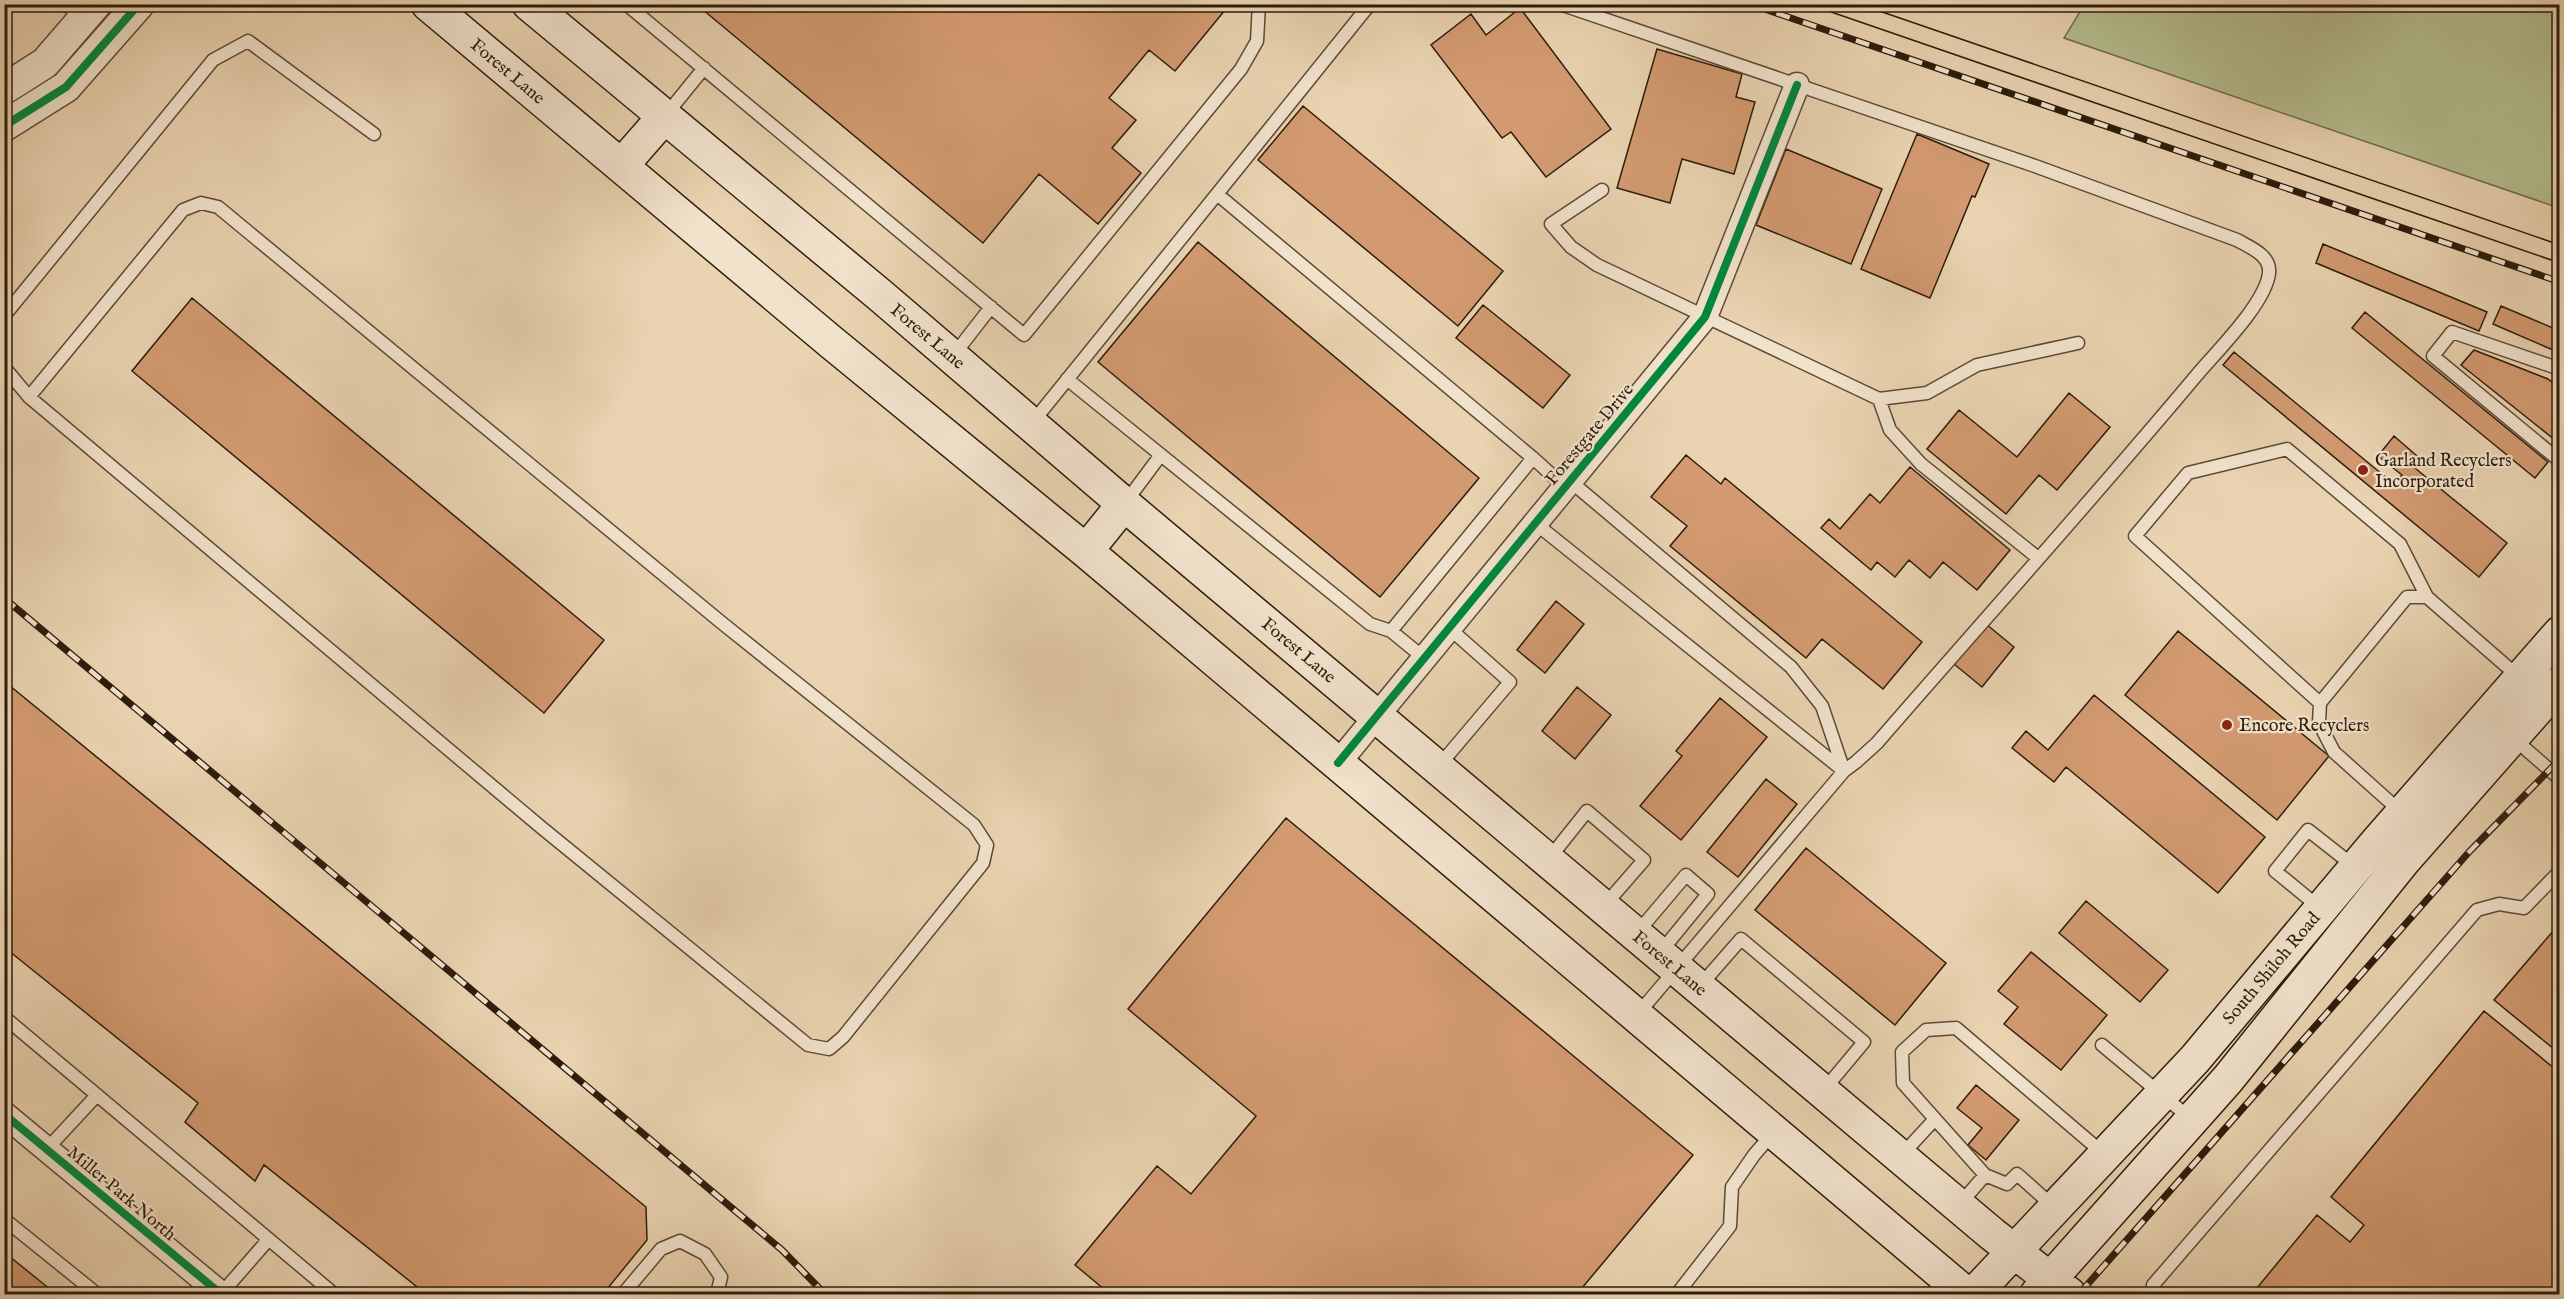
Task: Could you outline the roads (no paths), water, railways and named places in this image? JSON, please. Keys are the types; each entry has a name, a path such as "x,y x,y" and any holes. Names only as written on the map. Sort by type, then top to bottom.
{"main road":[{"name":"Forest Lane","path":"428,4 831,342 1086,552 1966,1294"},
{"name":"Forest Lane","path":"529,4 952,357 1959,1206 2013,1252 2052,1290"},
{"path":"622,165 664,117"},
{"path":"1086,552 1124,504"},
{"name":"South Shiloh Road","path":"2369,878 2402,813 2559,633"},
{"name":"South Shiloh Road","path":"2052,1290 2192,1120 2334,920 2369,878 2512,737 2559,683"},
{"name":"South Shiloh Road","path":"1974,1294 2195,1059 2334,920"}],"street":[{"path":"4,126 66,87 138,4"},
{"path":"4,89 45,63 82,10"},
{"name":"Forestgate Drive","path":"1338,764 1705,316 1797,85"},
{"name":"Miller Park North","path":"4,1114 221,1294"}],"lane":[{"path":"626,4 1024,335 1240,69 1257,41 1258,4"},
{"path":"1031,424 1370,4"},
{"path":"1560,4 2046,170 2237,240 2263,255 2270,270 2266,288 2251,310 2168,410 1877,743 1844,771 1667,961"},
{"path":"4,316 213,60 248,41 375,134"},
{"path":"664,117 704,68"},
{"path":"1602,190 1551,224 1571,248 1597,265 1879,399 1927,393 1977,365 2078,343"},
{"path":"1217,194 1533,458 1791,667 1822,706 1844,771"},
{"path":"4,367 29,397 542,828 808,1046 829,1049 843,1037 983,863 987,845 974,825 722,623 218,207 201,203 183,210 29,397"},
{"path":"952,357 991,307"},
{"path":"2559,369 2452,332 2433,356 2559,461"},
{"path":"1067,379 1370,624 1391,631 1424,658"},
{"path":"1879,399 1890,430 1920,464 2038,558"},
{"path":"2320,703 2135,536 2188,473 2287,449 2400,544 2427,597 2520,678"},
{"path":"1124,504 1160,456"},
{"path":"1391,631 1533,458"},
{"path":"1535,523 1844,771"},
{"path":"2402,813 2334,752 2319,723 2320,703 2407,597 2427,597"},
{"path":"1438,768 1510,682 1449,628"},
{"path":"2512,737 2559,779"},
{"path":"1547,860 1587,811 1644,860 1604,907"},
{"path":"2334,920 2275,871 2308,830 2369,878"},
{"path":"2158,1294 2153,1285 2477,910 2499,904 2524,908 2559,871"},
{"path":"1636,1016 1708,894 1686,875 1667,961"},
{"path":"1667,961 1742,939 1864,1042 1822,1092"},
{"path":"5,1018 334,1294"},
{"path":"2055,1207 2017,1174 2007,1184 1985,1175 1903,1083 1902,1052 1926,1030 1956,1028 2105,1154"},
{"path":"2102,1045 2192,1120"},
{"path":"47,1149 97,1095"},
{"path":"1900,1157 1934,1120"},
{"path":"1677,1294 1730,1226 1732,1187 1754,1155 1774,1132"},
{"path":"1959,1206 1985,1175"},
{"path":"4,1218 97,1294"},
{"path":"221,1294 268,1240"},
{"path":"623,1294 661,1249 680,1241 705,1254 711,1262 722,1278 717,1294"}],"tram line":[{"path":"1808,4 2560,263"},
{"path":"1859,4 2560,245"}],"railway":[{"path":"1750,4 2560,282"},
{"path":"4,598 782,1250 825,1294"},
{"path":"2079,1294 2469,852 2560,759"}],"place":[{"name":"Garland Recyclers Incorporated","path":"2363,470"},
{"name":"Encore Recyclers","path":"2227,725"}]}
